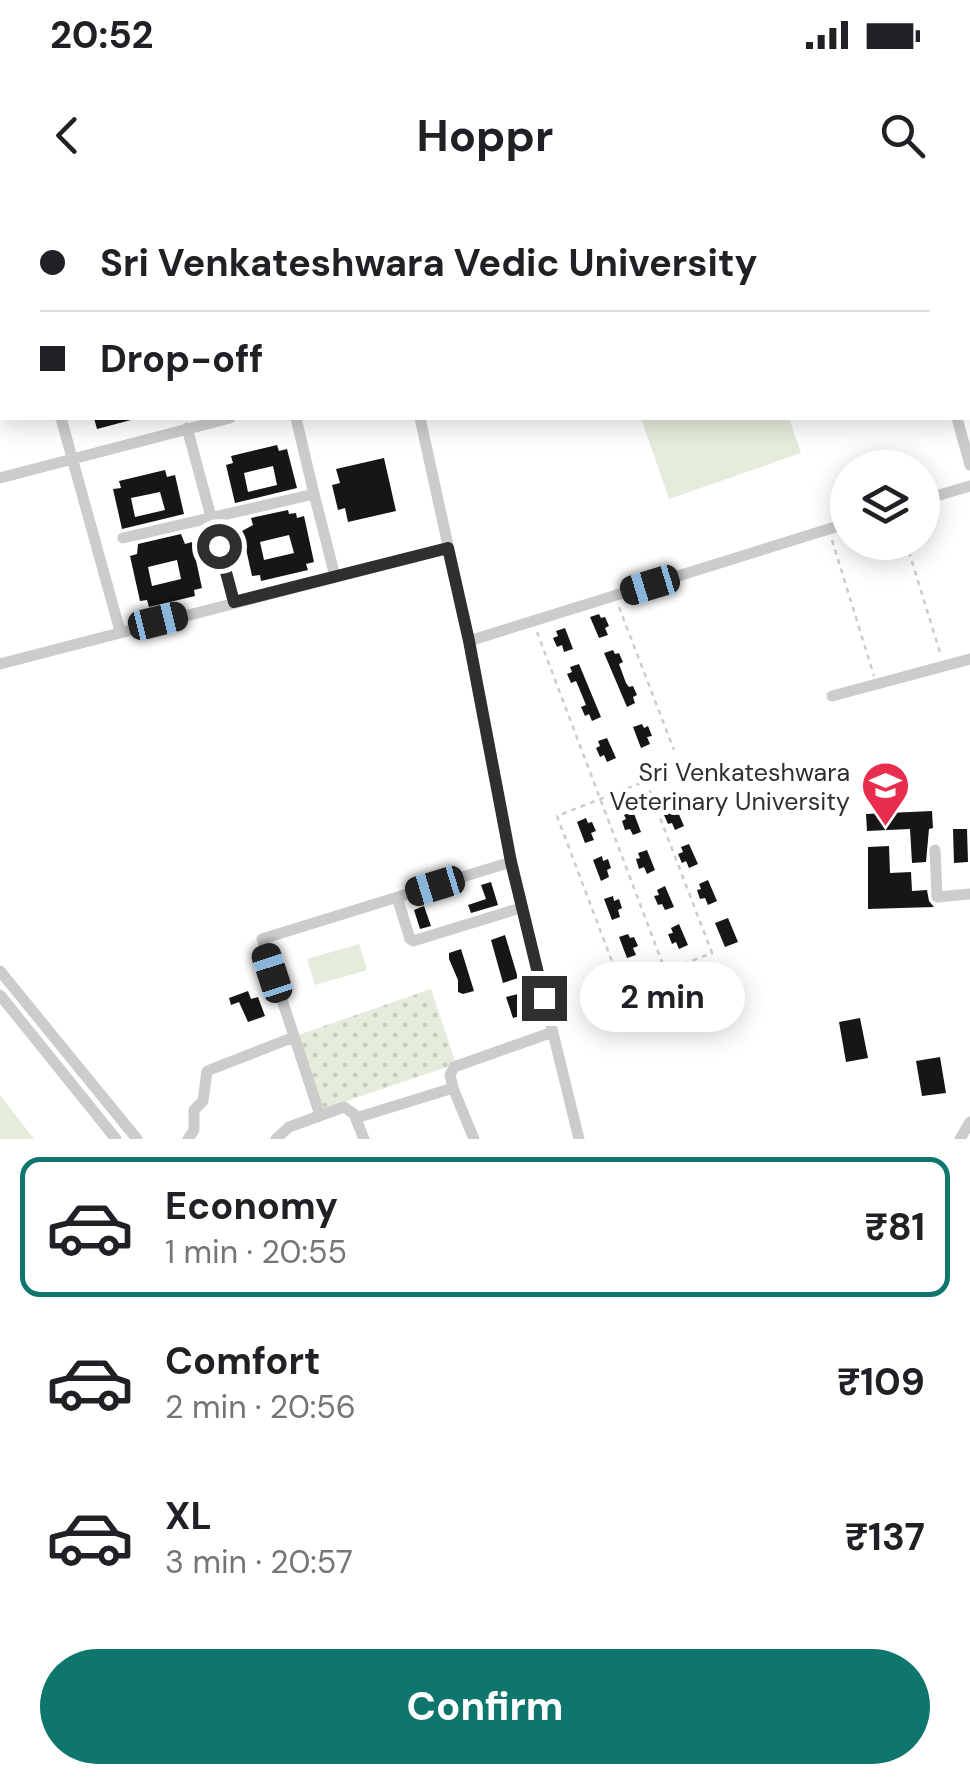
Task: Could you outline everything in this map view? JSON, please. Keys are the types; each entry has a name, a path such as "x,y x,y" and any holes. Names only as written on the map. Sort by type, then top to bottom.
{"street":[{"path":"62,420 120,631"},
{"path":"0,478 221,420"},
{"path":"297,420 335,576"},
{"path":"420,420 469,641 511,862 578,1139"},
{"path":"958,420 970,464"},
{"path":"187,428 234,602"},
{"path":"940,495 970,486"},
{"path":"124,538 314,494"},
{"path":"469,641 829,529"},
{"path":"0,664 448,548"},
{"path":"832,696 970,659"},
{"path":"935,850 937,897 970,894"},
{"path":"320,1115 262,939 511,862"},
{"path":"397,897 413,941 514,910"},
{"path":"0,972 138,1139"},
{"path":"0,995 116,1139"},
{"path":"474,1139 450,1075 454,1067 552,1032"},
{"path":"188,1139 194,1130 194,1110 203,1100 207,1070 294,1037"},
{"path":"356,1118 454,1088"},
{"path":"276,1139 283,1130 344,1107 356,1118 364,1139"},
{"path":"960,1139 970,1122"}],"path":[{"path":"829,529 876,684"},
{"path":"912,560 944,666"},
{"path":"615,596 674,750"},
{"path":"533,621 666,971"},
{"path":"646,782 712,954 666,971 622,988 557,816 646,782"}],"green space":[{"path":"642,420 790,420 801,453 669,499"},
{"path":"359,944 367,970 315,985 307,959"},
{"path":"431,989 456,1064 323,1109 298,1035"},
{"path":"0,1095 34,1139 0,1139"}],"building":[{"path":"95,420 131,420 97,429"},
{"path":"277,445 279,451 287,449 297,488 235,503 226,465 233,463 231,456","holes":["273,466 277,485 248,492 244,473"]},
{"path":"384,458 396,511 348,522 345,508 338,510 332,485 340,483 336,469"},
{"path":"165,470 167,477 175,475 184,514 122,529 113,489 121,488 119,481","holes":["160,492 165,510 135,517 131,498"]},
{"path":"288,510 289,514 296,513 297,518 304,516 314,562 306,564 308,570 261,581 260,575 252,576 242,531 253,525 251,518","holes":["289,535 294,553 264,560 260,542"]},
{"path":"181,534 185,544 192,542 202,588 194,590 195,596 149,607 147,600 140,601 130,556 137,554 138,544","holes":["177,560 181,579 152,586 148,567"]},
{"path":"599,614 609,626 605,628 608,635 599,638 590,617"},
{"path":"565,628 573,649 564,652 553,638 558,636 556,631"},
{"path":"613,650 623,662 619,664 626,683 633,686 637,695 633,697 635,703 627,707 604,653"},
{"path":"579,664 601,717 592,721 581,707 586,705 576,681 571,683 567,674 572,672 570,667"},
{"path":"642,724 644,728 648,726 652,736 647,737 650,744 641,748 633,727"},
{"path":"607,738 616,758 607,762 596,748 600,746 598,741"},
{"path":"675,805 684,826 675,830 664,815"},
{"path":"633,811 641,832 633,835 630,829 625,830 622,821 626,819 624,815"},
{"path":"932,811 926,862 912,863 910,829 867,831 866,814"},
{"path":"586,818 596,831 591,833 594,840 585,843 577,822"},
{"path":"953,829 967,829 968,862 954,863"},
{"path":"689,844 698,864 689,868 678,854 683,852 681,847"},
{"path":"889,846 890,873 911,872 912,891 927,890 934,907 868,909 868,847"},
{"path":"647,850 655,870 647,874 644,867 639,869 636,859 640,858 638,853"},
{"path":"602,856 611,868 607,870 609,877 601,881 593,860"},
{"path":"708,880 717,901 708,905 697,890 701,889 699,884"},
{"path":"491,882 498,905 471,913 468,905 486,899 481,885"},
{"path":"665,886 674,907 665,910 654,896"},
{"path":"613,896 622,908 618,910 620,917 612,920 604,899"},
{"path":"424,906 431,926 420,929 414,910"},
{"path":"728,918 738,942 725,947 715,923"},
{"path":"679,924 688,945 679,949 668,934"},
{"path":"628,934 638,946 633,948 636,955 627,958 619,937"},
{"path":"505,935 518,978 503,983 491,940"},
{"path":"461,949 474,991 463,994 458,992 458,980 449,959 449,953"},
{"path":"248,991 251,999 258,997 265,1016 248,1022 239,1002 231,1005 229,998"},
{"path":"518,994 524,1015 513,1018 506,997"},
{"path":"860,1018 868,1058 846,1062 839,1022"},
{"path":"940,1057 946,1093 922,1096 916,1061"}],"place":[{"name":"Sri Venkateshwara Veterinary University","path":"885,828"}],"route":[{"path":"219,546 234,602 448,548 511,862 544,998"}]}
